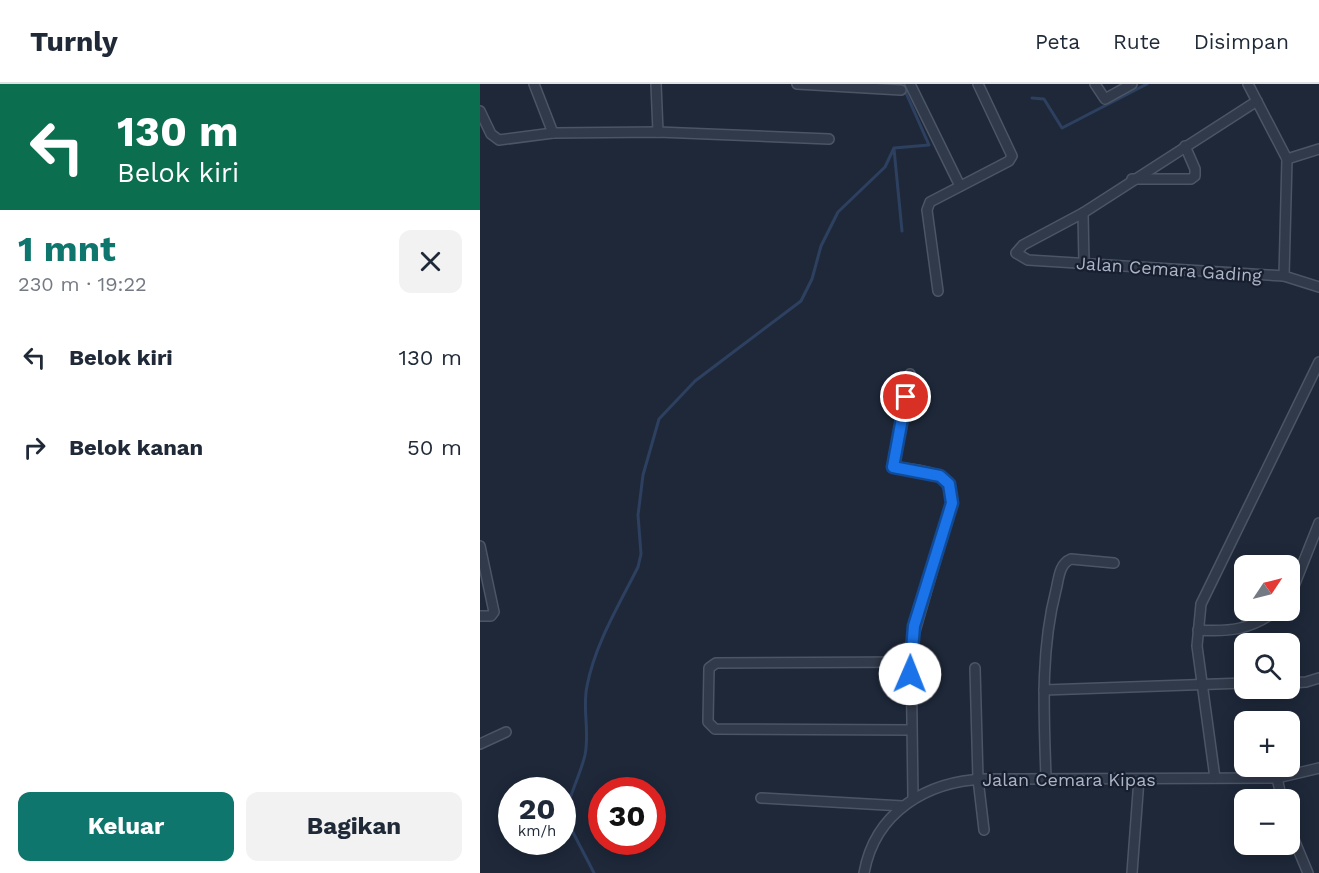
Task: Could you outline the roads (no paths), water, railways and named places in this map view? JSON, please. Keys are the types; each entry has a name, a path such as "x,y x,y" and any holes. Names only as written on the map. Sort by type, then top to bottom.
{"street":[{"path":"534,84 553,133"},
{"path":"656,84 658,132"},
{"path":"797,84 857,85 901,90"},
{"path":"910,84 960,186"},
{"path":"938,291 927,210 934,198 1009,161 1012,156 978,84"},
{"path":"1095,84 1105,99 1132,84"},
{"path":"1248,84 1287,159 1284,276"},
{"path":"1084,263 1083,213 1132,179 1257,101"},
{"path":"480,111 491,134 500,140 553,133 658,132 829,139"},
{"path":"1132,179 1191,179 1195,176 1195,169 1185,146"},
{"path":"1287,159 1319,149"},
{"name":"Jalan Cemara Gading","path":"1083,213 1019,247 1016,253 1028,260 1284,276 1319,287"},
{"path":"1215,778 1203,683 1198,616 1205,593 1319,362"},
{"path":"910,374 893,467 940,476 952,492 952,503 914,626 910,662 913,798"},
{"path":"1300,571 1319,523"},
{"path":"480,546 494,612 491,616 480,616"},
{"path":"1046,778 1044,690 1046,635 1064,563 1075,559 1114,563"},
{"path":"1198,630 1243,629 1262,621"},
{"path":"910,662 716,663 709,668 708,722 716,729 911,730"},
{"path":"975,668 978,779 984,830"},
{"path":"1300,682 1319,678"},
{"path":"1044,690 1234,683"},
{"path":"480,744 506,732"},
{"name":"Jalan Cemara Kipas","path":"864,873 868,858 880,834 903,806 930,790 978,779 1277,778 1319,768"},
{"path":"1277,778 1280,789"},
{"path":"1132,873 1138,779"},
{"path":"761,798 903,806"},
{"path":"1300,854 1308,873"}],"waterway":[{"path":"594,873 565,817 585,755 587,737 585,703 591,670 608,625 638,567 641,554 638,515 643,475 659,419 695,381 801,301 812,279 821,246 838,212 885,167 894,148 929,145 902,84"},
{"path":"1032,98 1044,99 1062,128 1147,84"},
{"path":"894,149 902,231"}]}
